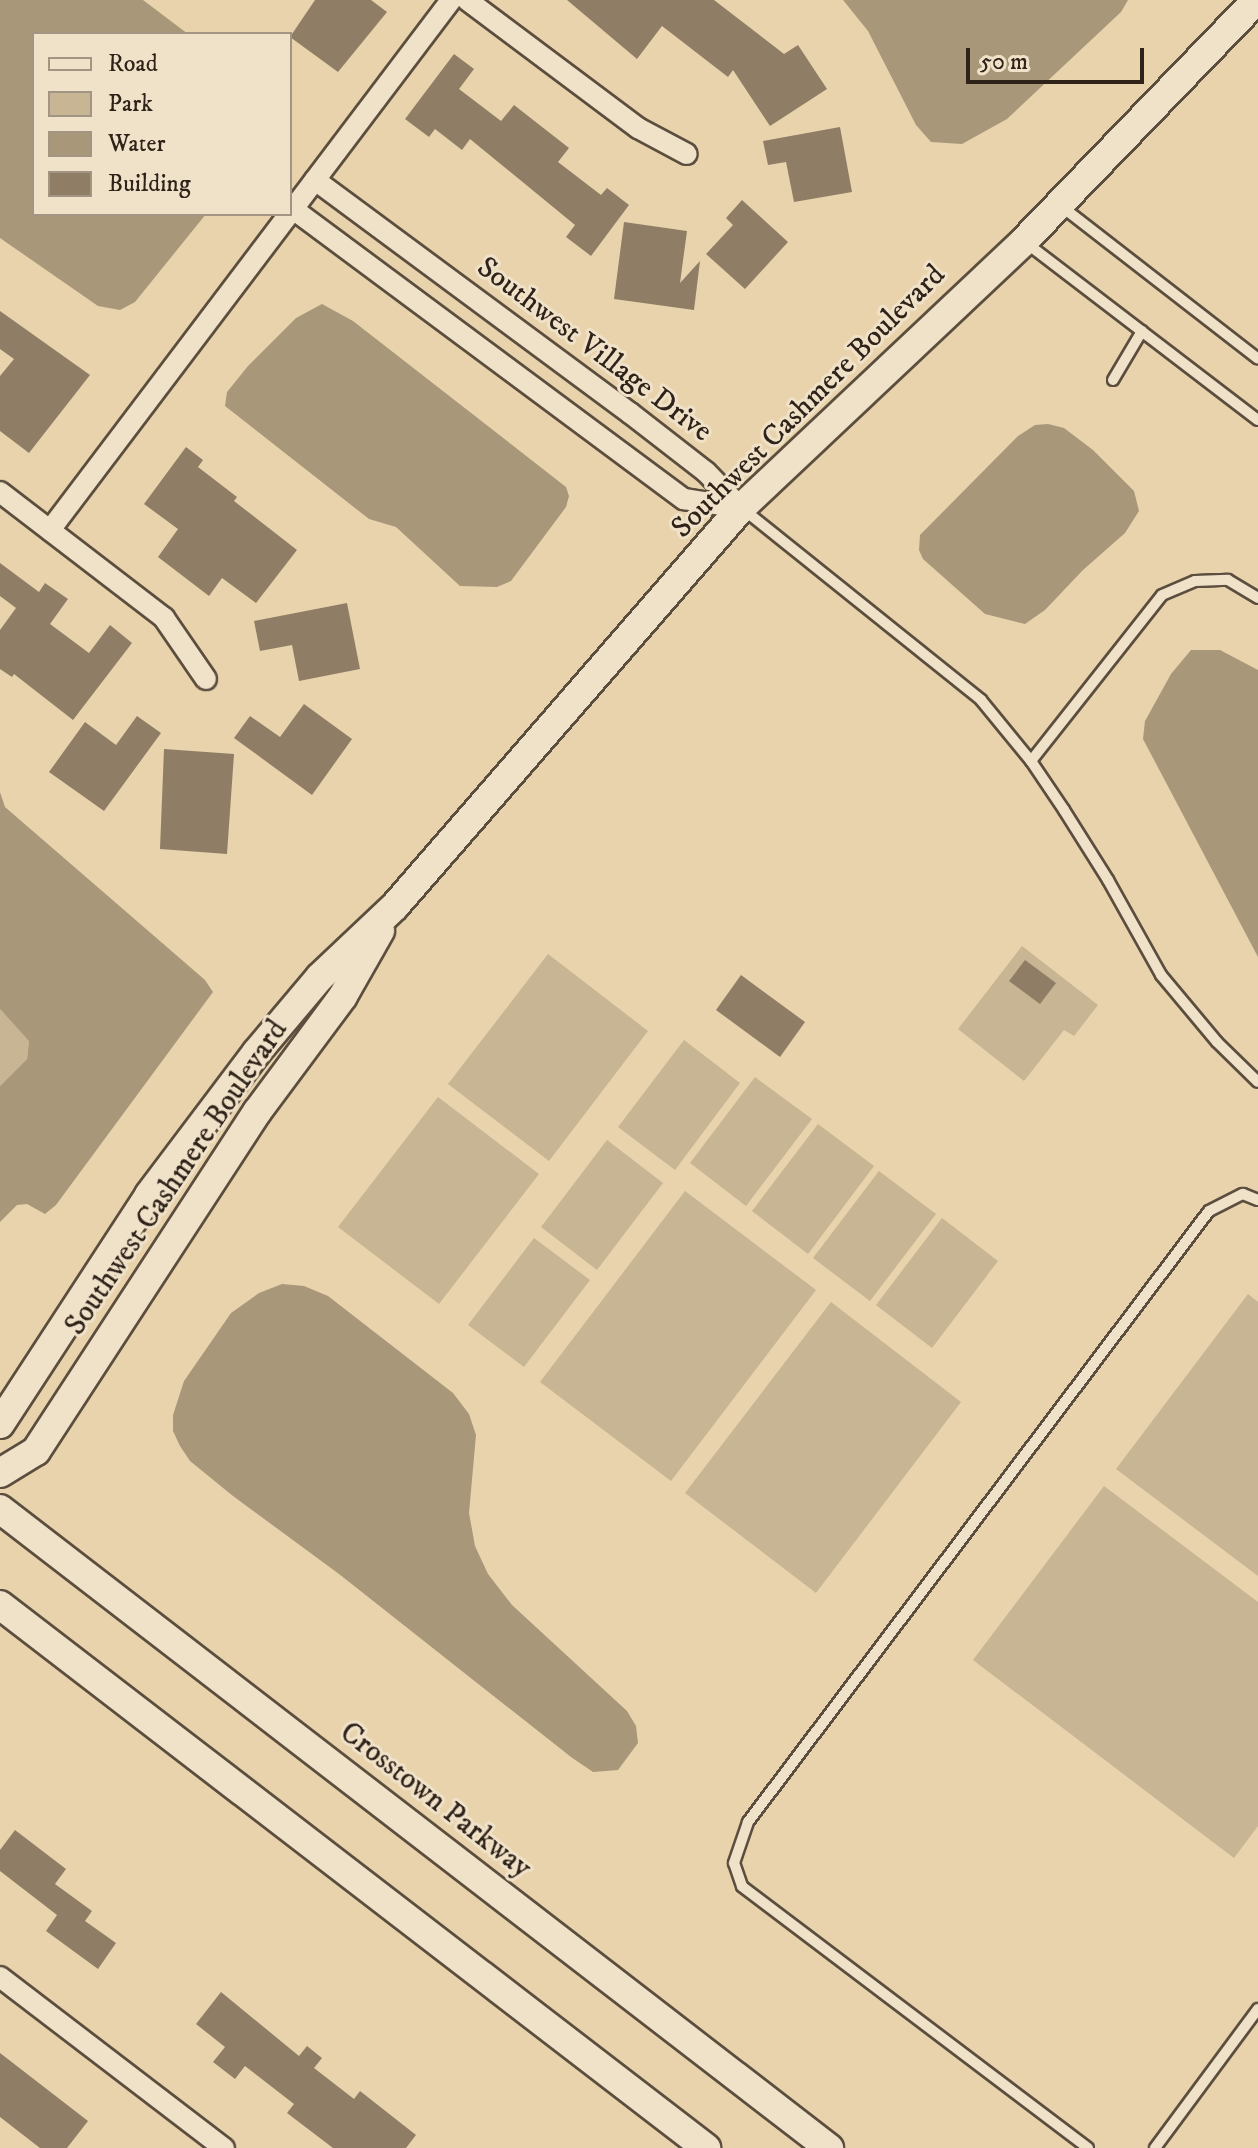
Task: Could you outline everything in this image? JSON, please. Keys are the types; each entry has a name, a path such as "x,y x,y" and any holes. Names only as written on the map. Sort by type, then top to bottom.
{"street":[{"path":"292,211 451,0"},
{"path":"467,0 638,128 687,154"},
{"name":"Southwest Cashmere Boulevard","path":"0,1424 149,1195 247,1065 320,977 395,906 741,508 1024,241 1257,0"},
{"name":"Southwest Village Drive","path":"315,180 630,413 706,472 741,508"},
{"name":"Southwest Village Drive","path":"292,213 684,499 741,508"},
{"path":"50,530 288,216"},
{"path":"0,492 164,618 206,679"},
{"name":"Southwest Cashmere Boulevard","path":"0,1473 36,1451 257,1112 343,996 395,906"},
{"name":"Crosstown Parkway","path":"0,1509 829,2148"},
{"path":"0,1605 706,2148"},
{"path":"0,1977 224,2148"}],"lane":[{"path":"1059,205 1258,359"},
{"path":"1024,241 1258,420"},
{"path":"1113,380 1142,331"},
{"path":"741,508 981,700 1031,761 1108,880 1161,975 1217,1042 1258,1082"},
{"path":"1031,761 1162,595 1195,581 1228,580 1258,598"},
{"path":"1088,2148 742,1886 734,1863 748,1822 1209,1211 1243,1194 1258,1200"},
{"path":"1155,2148 1258,2009"}],"green space":[{"path":"1022,946 1098,1005 1074,1036 1064,1030 1024,1081 958,1029"},
{"path":"548,954 648,1031 549,1161 448,1084"},
{"path":"0,1009 29,1040 27,1059 0,1086"},
{"path":"684,1040 740,1083 675,1170 618,1127"},
{"path":"755,1077 812,1119 746,1206 690,1163"},
{"path":"438,1097 539,1174 439,1304 338,1227"},
{"path":"818,1124 874,1166 808,1254 752,1211"},
{"path":"607,1140 663,1183 597,1270 541,1227"},
{"path":"879,1171 936,1214 870,1301 813,1258"},
{"path":"685,1191 816,1290 671,1481 540,1382"},
{"path":"942,1218 998,1261 932,1348 876,1305"},
{"path":"534,1238 590,1280 524,1367 468,1325"},
{"path":"1248,1294 1258,1302 1258,1576 1116,1469"},
{"path":"831,1302 961,1402 816,1593 685,1493"},
{"path":"1104,1486 1258,1602 1258,1826 1234,1858 973,1660"}],"water":[{"path":"0,0 143,0 185,32 32,32 32,216 204,216 135,302 120,310 98,306 0,238"},
{"path":"843,0 1128,0 1121,12 1007,119 962,144 931,142 916,125 868,31"},
{"path":"322,304 353,321 566,487 569,496 566,507 511,581 497,587 460,586 396,527 369,519 225,406 227,392 248,366 296,318"},
{"path":"1035,425 1064,428 1093,450 1134,491 1139,511 1125,533 1083,570 1045,610 1025,624 985,614 923,559 919,550 920,535 1018,436"},
{"path":"1191,650 1220,650 1258,670 1258,957 1143,739 1145,721 1171,674"},
{"path":"0,792 5,807 205,980 213,992 56,1205 45,1214 27,1204 17,1205 0,1222 0,1086 27,1059 29,1041 0,1009"},
{"path":"282,1284 304,1286 328,1296 453,1393 469,1414 476,1435 469,1513 475,1546 488,1574 512,1605 627,1711 636,1726 638,1743 618,1770 593,1772 571,1757 190,1461 173,1431 173,1415 184,1381 231,1313 259,1293"}],"building":[{"path":"315,0 371,0 387,12 338,72 292,38"},
{"path":"567,0 714,0 784,54 798,45 827,89 770,126 733,70 728,77 662,26 637,59"},
{"path":"454,54 474,69 459,89 501,121 514,105 569,148 558,162 601,195 607,188 629,205 591,256 566,237 575,225 470,139 462,150 435,129 429,137 405,119"},
{"path":"840,127 852,192 794,202 786,162 768,165 763,141"},
{"path":"742,200 788,242 745,289 706,254 733,225 726,218"},
{"path":"624,222 687,231 680,283 700,261 694,310 614,299"},
{"path":"0,311 90,375 29,453 0,431 0,376 14,359 0,349"},
{"path":"186,447 203,460 198,467 237,497 234,501 297,550 256,603 222,578 209,596 158,557 178,529 144,504"},
{"path":"0,563 39,592 45,583 68,599 50,624 89,653 110,625 132,643 73,720 14,674 12,677 0,669 0,630 16,608 0,596"},
{"path":"347,603 360,669 299,681 292,645 260,651 254,621"},
{"path":"304,704 352,739 312,795 234,738 250,716 280,737"},
{"path":"137,716 161,733 104,811 49,772 85,722 116,745"},
{"path":"164,749 234,754 227,854 160,849"},
{"path":"1025,960 1056,983 1040,1004 1009,981"},
{"path":"741,975 805,1022 780,1057 716,1010"},
{"path":"15,1830 66,1869 55,1884 92,1911 85,1921 116,1943 98,1969 46,1931 57,1915 0,1871 0,1850"},
{"path":"221,1992 299,2056 307,2046 322,2058 314,2068 354,2099 360,2091 416,2135 406,2148 333,2148 287,2113 294,2104 245,2066 235,2079 213,2062 225,2047 196,2024"},
{"path":"0,2053 88,2121 67,2148 40,2148 0,2117"}]}
